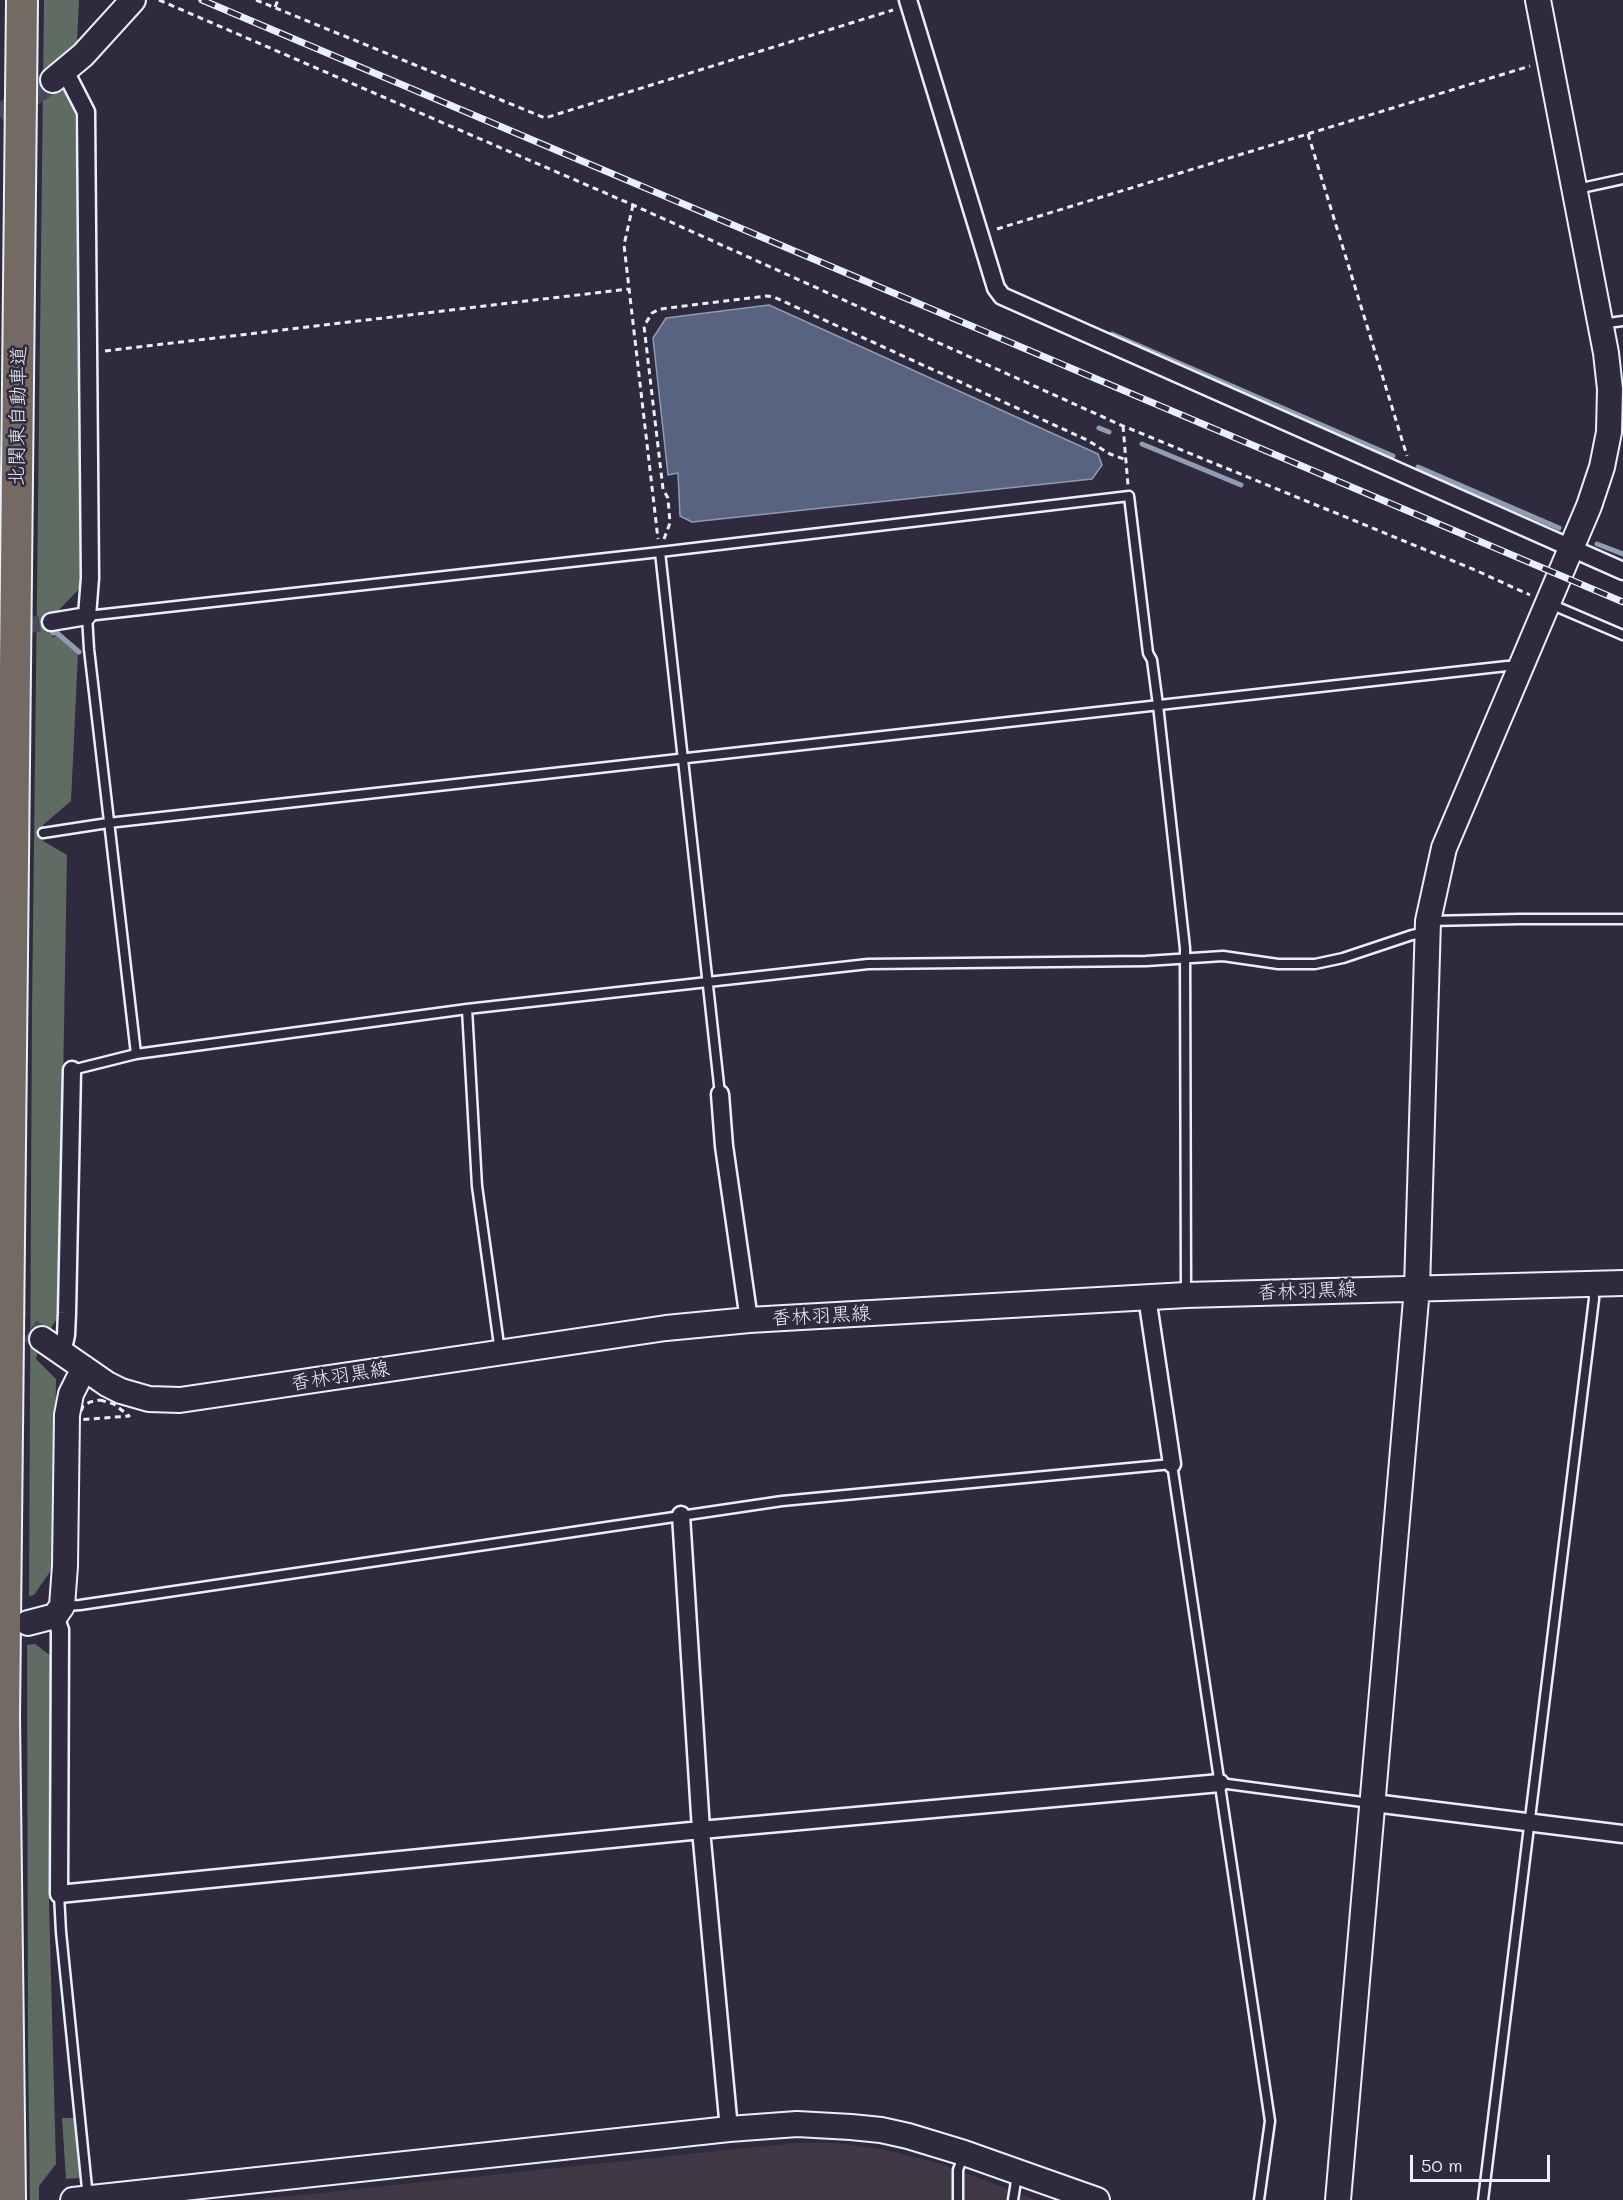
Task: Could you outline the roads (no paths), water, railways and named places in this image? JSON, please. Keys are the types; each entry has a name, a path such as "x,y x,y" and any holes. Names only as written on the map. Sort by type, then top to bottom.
{"highway":[{"name":"北関東自動車道","path":"10,2200 4,1717 22,0"}],"street":[{"path":"51,622 87,616 90,578 86,112 59,75 113,24 133,0"},
{"path":"1338,2200 1417,1288 1428,927 1444,849 1596,489 1609,432 1612,323 1574,190 1538,0"},
{"path":"909,2 996,288 1002,296 1623,571"},
{"path":"62,1353 68,1313 72,1070"},
{"path":"720,1094 726,1157 749,1320"},
{"name":"香林羽黒線","path":"42,1340 107,1384 134,1395 180,1400 666,1328 749,1320 1186,1295 1623,1283"},
{"path":"1147,1297 1172,1464"},
{"path":"84,1368 68,1405 65,1566 58,1611 60,1630 59,1894 700,1830 1220,1783"},
{"path":"681,1515 700,1830 729,2129"},
{"path":"28,1623 58,1611"},
{"path":"1374,1803 1623,1834"},
{"path":"80,2199 133,2197 729,2129 797,2124 881,2130 964,2153 1097,2200"}],"lane":[{"path":"1574,190 1623,179"},
{"path":"136,1054 88,649 87,616 660,552 1129,496 1158,705 1186,958 1186,1295"},
{"path":"660,552 720,1094"},
{"path":"1548,603 1623,635"},
{"path":"43,833 108,823 1495,667 1521,667"},
{"path":"72,1070 136,1054 467,1009 868,964 1146,961 1223,956 1278,964 1315,964 1343,958 1412,935 1428,927 1520,919 1623,919"},
{"path":"467,1009 477,1186 500,1353"},
{"path":"1483,2200 1592,1311 1593,1284"},
{"path":"58,1611 80,1605 782,1501 1172,1464 1270,2121 1259,2200"},
{"path":"1220,1783 1374,1803"},
{"path":"59,1894 80,2199"},
{"path":"958,2200 958,2170 964,2153"},
{"path":"1013,2200 1018,2171"}],"water":[{"path":"769,305 1098,454 1102,465 1092,479 692,522 680,516 678,473 668,475 653,338 666,318"}],"waterway":[{"path":"1112,334 1393,456"},
{"path":"1099,428 1109,432"},
{"path":"1142,444 1241,485"},
{"path":"1418,467 1559,528"},
{"path":"1597,544 1623,554"},
{"path":"53,633 57,633 79,652"}],"tunnel":[{"path":"0,116 53,80"},
{"path":"0,629 51,622"},
{"path":"0,1310 42,1339"}],"railway":[{"path":"202,0 1623,602"}]}
